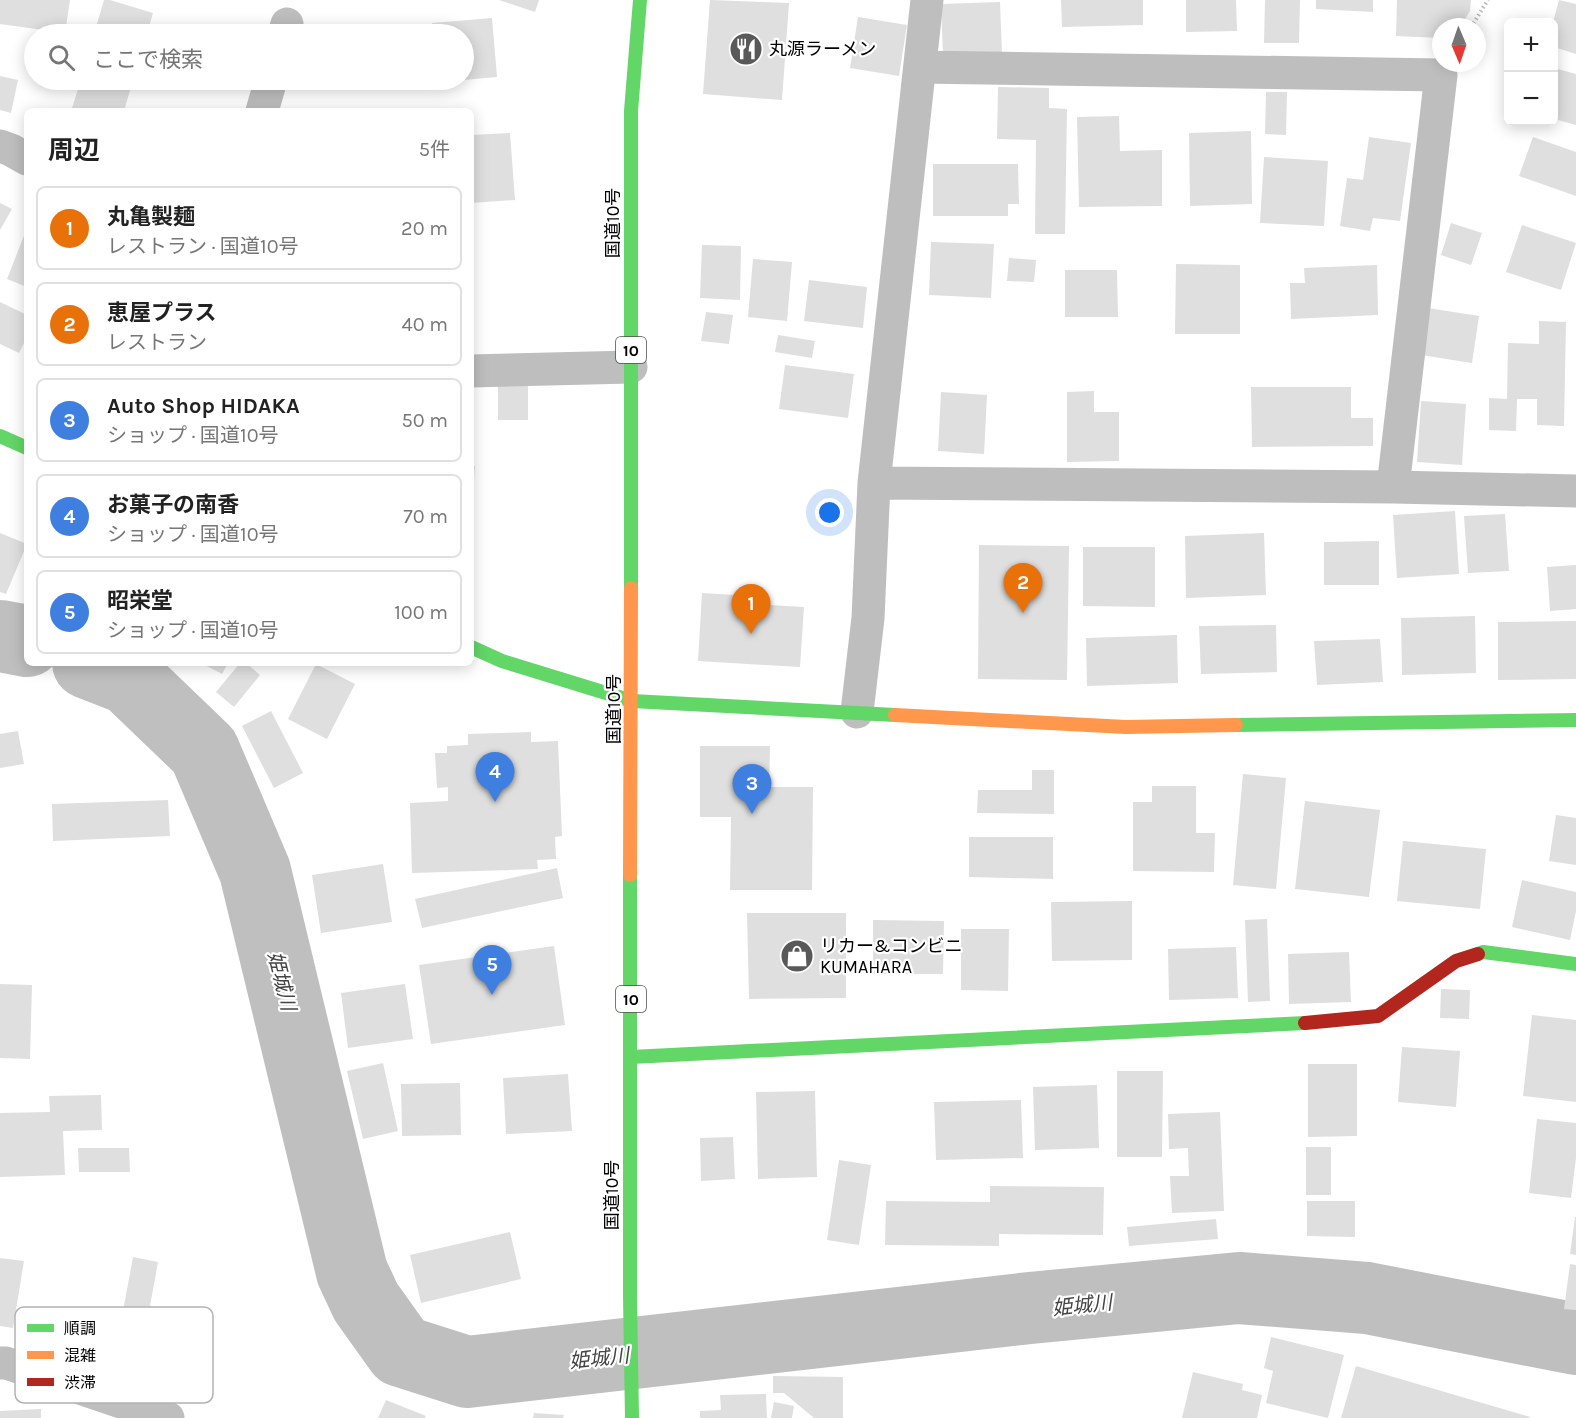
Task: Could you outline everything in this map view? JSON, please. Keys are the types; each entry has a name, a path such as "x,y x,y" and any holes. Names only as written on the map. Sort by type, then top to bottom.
{"main road":[{"name":"国道10号","path":"632,1418 630,1296 631,111 640,0"},
{"path":"0,436 24,447"},
{"path":"474,648 502,661 632,701 1126,727 1576,720"},
{"path":"631,1057 1337,1021 1378,1016 1455,961 1483,952 1576,964"}],"street":[{"path":"857,712 868,618 874,483 927,0"},
{"path":"920,67 1441,75 1393,487"},
{"path":"263,108 268,90"},
{"path":"0,146 24,157"},
{"path":"474,371 631,367"},
{"path":"874,483 1393,487 1576,491"},
{"path":"0,1363 15,1366"},
{"path":"124,1403 168,1418"}],"path":[{"path":"1477,18 1488,0"}],"building":[{"path":"0,0 70,0 66,24 24,24 24,27 0,24"},
{"path":"104,0 153,13 150,24 97,24"},
{"path":"499,0 539,0 535,12"},
{"name":"丸源ラーメン","path":"710,0 789,3 782,100 703,94"},
{"path":"1061,0 1143,0 1143,25 1062,27"},
{"path":"1186,0 1236,0 1237,31 1186,32"},
{"path":"1265,0 1300,0 1299,43 1264,43"},
{"path":"1316,0 1373,0 1373,12 1316,9"},
{"path":"1397,0 1471,0 1470,11 1466,18 1432,18 1432,38 1396,36"},
{"path":"1559,0 1576,4 1576,54 1558,48 1558,18 1554,18"},
{"path":"1000,2 1002,54 943,56 941,4"},
{"path":"858,17 907,25 899,76 850,68"},
{"path":"492,18 497,77 474,79 474,24 432,23"},
{"path":"1558,69 1576,74 1576,125 1558,120"},
{"path":"0,76 18,80 11,113 0,110"},
{"path":"998,87 1049,88 1049,108 1067,109 1065,234 1035,234 1036,140 997,139"},
{"path":"78,90 130,90 125,108 72,108"},
{"path":"1266,92 1287,92 1286,135 1265,134"},
{"path":"1119,116 1120,151 1162,150 1162,206 1079,207 1077,117"},
{"path":"1251,131 1252,204 1190,206 1189,133"},
{"path":"510,133 515,200 474,203 474,135"},
{"path":"1369,137 1411,143 1400,221 1373,218 1370,231 1340,226 1347,178 1363,180"},
{"path":"1533,137 1576,152 1576,196 1519,176"},
{"path":"1264,157 1328,161 1324,226 1260,223"},
{"path":"933,164 1018,164 1019,204 1008,204 1008,216 933,216"},
{"path":"0,203 12,209 0,230"},
{"path":"1451,223 1482,233 1471,265 1441,255"},
{"path":"1522,225 1576,243 1561,290 1506,272"},
{"path":"24,236 24,286 7,279"},
{"path":"931,242 994,244 991,298 929,295"},
{"path":"702,245 741,246 740,300 700,298"},
{"path":"1009,258 1036,260 1034,282 1007,281"},
{"path":"753,259 792,262 787,321 748,317"},
{"path":"1176,264 1240,265 1240,334 1175,334"},
{"path":"1377,265 1378,315 1291,319 1290,283 1305,283 1304,268"},
{"path":"1065,270 1117,270 1118,317 1065,317"},
{"path":"809,280 867,287 863,328 804,321"},
{"path":"0,302 24,314 24,343 19,353 0,344"},
{"path":"1428,308 1479,316 1472,363 1421,355"},
{"path":"706,312 733,315 729,344 701,341"},
{"path":"1539,321 1566,322 1564,426 1537,425 1537,399 1517,399 1516,431 1489,430 1489,398 1507,399 1508,343 1539,344"},
{"path":"778,335 815,341 812,358 775,352"},
{"path":"785,365 854,374 848,418 779,409"},
{"path":"528,382 528,420 498,420 498,383"},
{"path":"1251,387 1351,387 1351,418 1373,418 1373,446 1252,447"},
{"path":"1094,391 1094,412 1119,412 1119,461 1067,462 1067,392"},
{"path":"941,392 987,395 984,454 938,451"},
{"path":"1421,401 1466,404 1462,465 1417,462"},
{"path":"1455,511 1459,574 1397,578 1393,515"},
{"path":"1505,514 1509,571 1468,573 1464,516"},
{"path":"0,533 24,543 24,551 6,594 0,592"},
{"path":"1264,533 1266,595 1186,598 1185,536"},
{"path":"1379,541 1379,585 1324,585 1324,542"},
{"path":"979,545 1069,546 1067,680 978,679"},
{"path":"1083,547 1155,547 1155,607 1083,606"},
{"path":"1576,565 1576,609 1550,611 1547,567"},
{"path":"702,593 770,597 769,605 804,607 800,667 698,661"},
{"path":"1475,616 1476,673 1402,675 1401,618"},
{"path":"1576,621 1576,679 1498,680 1498,622"},
{"path":"1276,625 1277,672 1201,674 1199,626"},
{"path":"1177,635 1178,683 1087,686 1086,638"},
{"path":"1380,639 1383,682 1317,685 1314,641"},
{"path":"207,666 226,666 222,674"},
{"path":"238,666 250,666 260,675 234,707 216,692"},
{"path":"315,666 320,666 355,684 327,739 288,719"},
{"path":"271,711 303,773 274,788 242,726"},
{"path":"18,731 24,764 0,768 0,734"},
{"path":"531,732 531,742 558,741 562,836 555,837 556,859 537,860 538,869 412,873 410,803 448,801 448,787 437,788 435,753 447,753 447,746 468,745 468,734"},
{"path":"700,746 770,746 769,787 813,787 812,890 730,890 731,817 700,817"},
{"path":"1032,770 1054,770 1054,814 977,813 978,790 1032,790"},
{"path":"1243,774 1286,778 1276,889 1233,885"},
{"path":"1152,786 1196,786 1196,833 1215,833 1214,872 1133,871 1133,802 1152,802"},
{"path":"168,800 170,836 53,841 52,804"},
{"path":"1305,801 1380,810 1369,897 1295,889"},
{"path":"1556,815 1576,818 1576,865 1549,861"},
{"path":"969,837 1053,837 1053,879 969,877"},
{"path":"1403,841 1486,849 1480,909 1397,901"},
{"path":"383,864 392,922 321,933 312,875"},
{"path":"557,868 563,898 422,928 415,899"},
{"path":"1522,880 1576,892 1576,911 1570,940 1512,927"},
{"path":"1132,901 1132,960 1052,961 1051,902"},
{"name":"リカー&コンビニ KUMAHARA","path":"747,913 846,913 846,998 749,999"},
{"path":"1267,919 1270,1001 1248,1002 1245,920"},
{"path":"873,920 944,921 943,974 873,974"},
{"path":"961,929 1009,929 1008,991 961,990"},
{"path":"554,946 565,1025 431,1044 419,965"},
{"path":"1236,947 1238,998 1169,1000 1168,949"},
{"path":"1349,952 1351,1002 1289,1004 1288,954"},
{"path":"0,984 32,985 30,1059 0,1058"},
{"path":"405,984 413,1039 348,1048 341,993"},
{"path":"1441,989 1470,990 1469,1019 1440,1018"},
{"path":"1532,1015 1576,1020 1576,1102 1523,1096"},
{"path":"1402,1047 1460,1051 1456,1107 1398,1102"},
{"path":"383,1063 398,1131 363,1139 347,1071"},
{"path":"1308,1064 1357,1064 1357,1136 1308,1137"},
{"path":"1117,1071 1163,1071 1162,1157 1117,1157"},
{"path":"568,1074 572,1131 506,1134 503,1078"},
{"path":"460,1083 461,1135 402,1136 401,1084"},
{"path":"1097,1085 1099,1148 1035,1150 1033,1087"},
{"path":"815,1091 817,1177 758,1179 756,1092"},
{"path":"101,1095 102,1130 63,1131 65,1175 0,1177 0,1113 50,1112 49,1096"},
{"path":"1021,1100 1023,1158 936,1160 934,1102"},
{"path":"1220,1112 1224,1211 1172,1213 1170,1176 1189,1176 1188,1148 1169,1149 1168,1114"},
{"path":"1537,1119 1576,1123 1576,1158 1571,1198 1529,1193"},
{"path":"733,1137 735,1179 701,1181 700,1138"},
{"path":"1306,1147 1331,1147 1331,1195 1306,1195"},
{"path":"78,1148 129,1148 130,1172 79,1172"},
{"path":"839,1160 871,1165 859,1245 827,1240"},
{"path":"990,1186 1104,1187 1103,1235 999,1234 999,1246 885,1245 886,1201 990,1202"},
{"path":"1307,1201 1355,1201 1355,1237 1307,1236"},
{"path":"1576,1217 1576,1255 1570,1254"},
{"path":"1216,1219 1218,1239 1129,1246 1127,1227"},
{"path":"510,1232 521,1279 421,1303 410,1255"},
{"path":"133,1257 158,1262 150,1306 155,1307 124,1307"},
{"path":"0,1258 24,1261 13,1328 0,1326"},
{"path":"1570,1264 1576,1265 1576,1310 1564,1309"},
{"path":"1271,1337 1344,1355 1328,1418 1266,1403 1273,1371 1264,1368"},
{"path":"1356,1366 1530,1417 1530,1418 1341,1418"},
{"path":"1193,1372 1243,1384 1242,1390 1262,1395 1257,1418 1182,1418"},
{"path":"773,1376 843,1377 843,1418 814,1418 784,1393 773,1393"},
{"path":"766,1394 767,1418 700,1418 700,1411 721,1410 720,1395"},
{"path":"386,1400 426,1416 425,1418 378,1418"},
{"path":"774,1402 794,1406 792,1418 771,1418"},
{"path":"41,1409 41,1418 0,1418 0,1411"},
{"path":"534,1413 564,1415 563,1418 533,1418"}],"waterway":[{"name":"姫城川","path":"0,636 24,640"},
{"name":"姫城川","path":"96,666 129,679 204,751 255,871 352,1272 366,1302 401,1351 467,1372 1030,1308 1239,1288 1367,1298 1576,1339"}],"traffic: fast":[{"path":"631,588 631,111 640,0"},
{"path":"0,436 24,447"},
{"path":"474,648 502,661 632,701 895,715"},
{"path":"1236,725 1576,720"},
{"path":"630,875 632,1418"},
{"path":"1478,954 1483,952 1576,964"},
{"path":"631,1057 1305,1023"}],"traffic: slow":[{"path":"630,875 631,588"},
{"path":"895,715 1126,727 1236,725"}],"traffic: jam":[{"path":"1305,1023 1378,1016 1456,961 1478,954"}],"place":[{"name":"丸源ラーメン","path":"746,49"},
{"name":"恵屋プラス","path":"1023,613"},
{"name":"丸亀製麺","path":"751,634"},
{"name":"お菓子の南香","path":"495,802"},
{"name":"Auto Shop HIDAKA","path":"752,814"},
{"name":"リカー&コンビニ KUMAHARA","path":"797,956"},
{"name":"昭栄堂","path":"492,995"}]}
